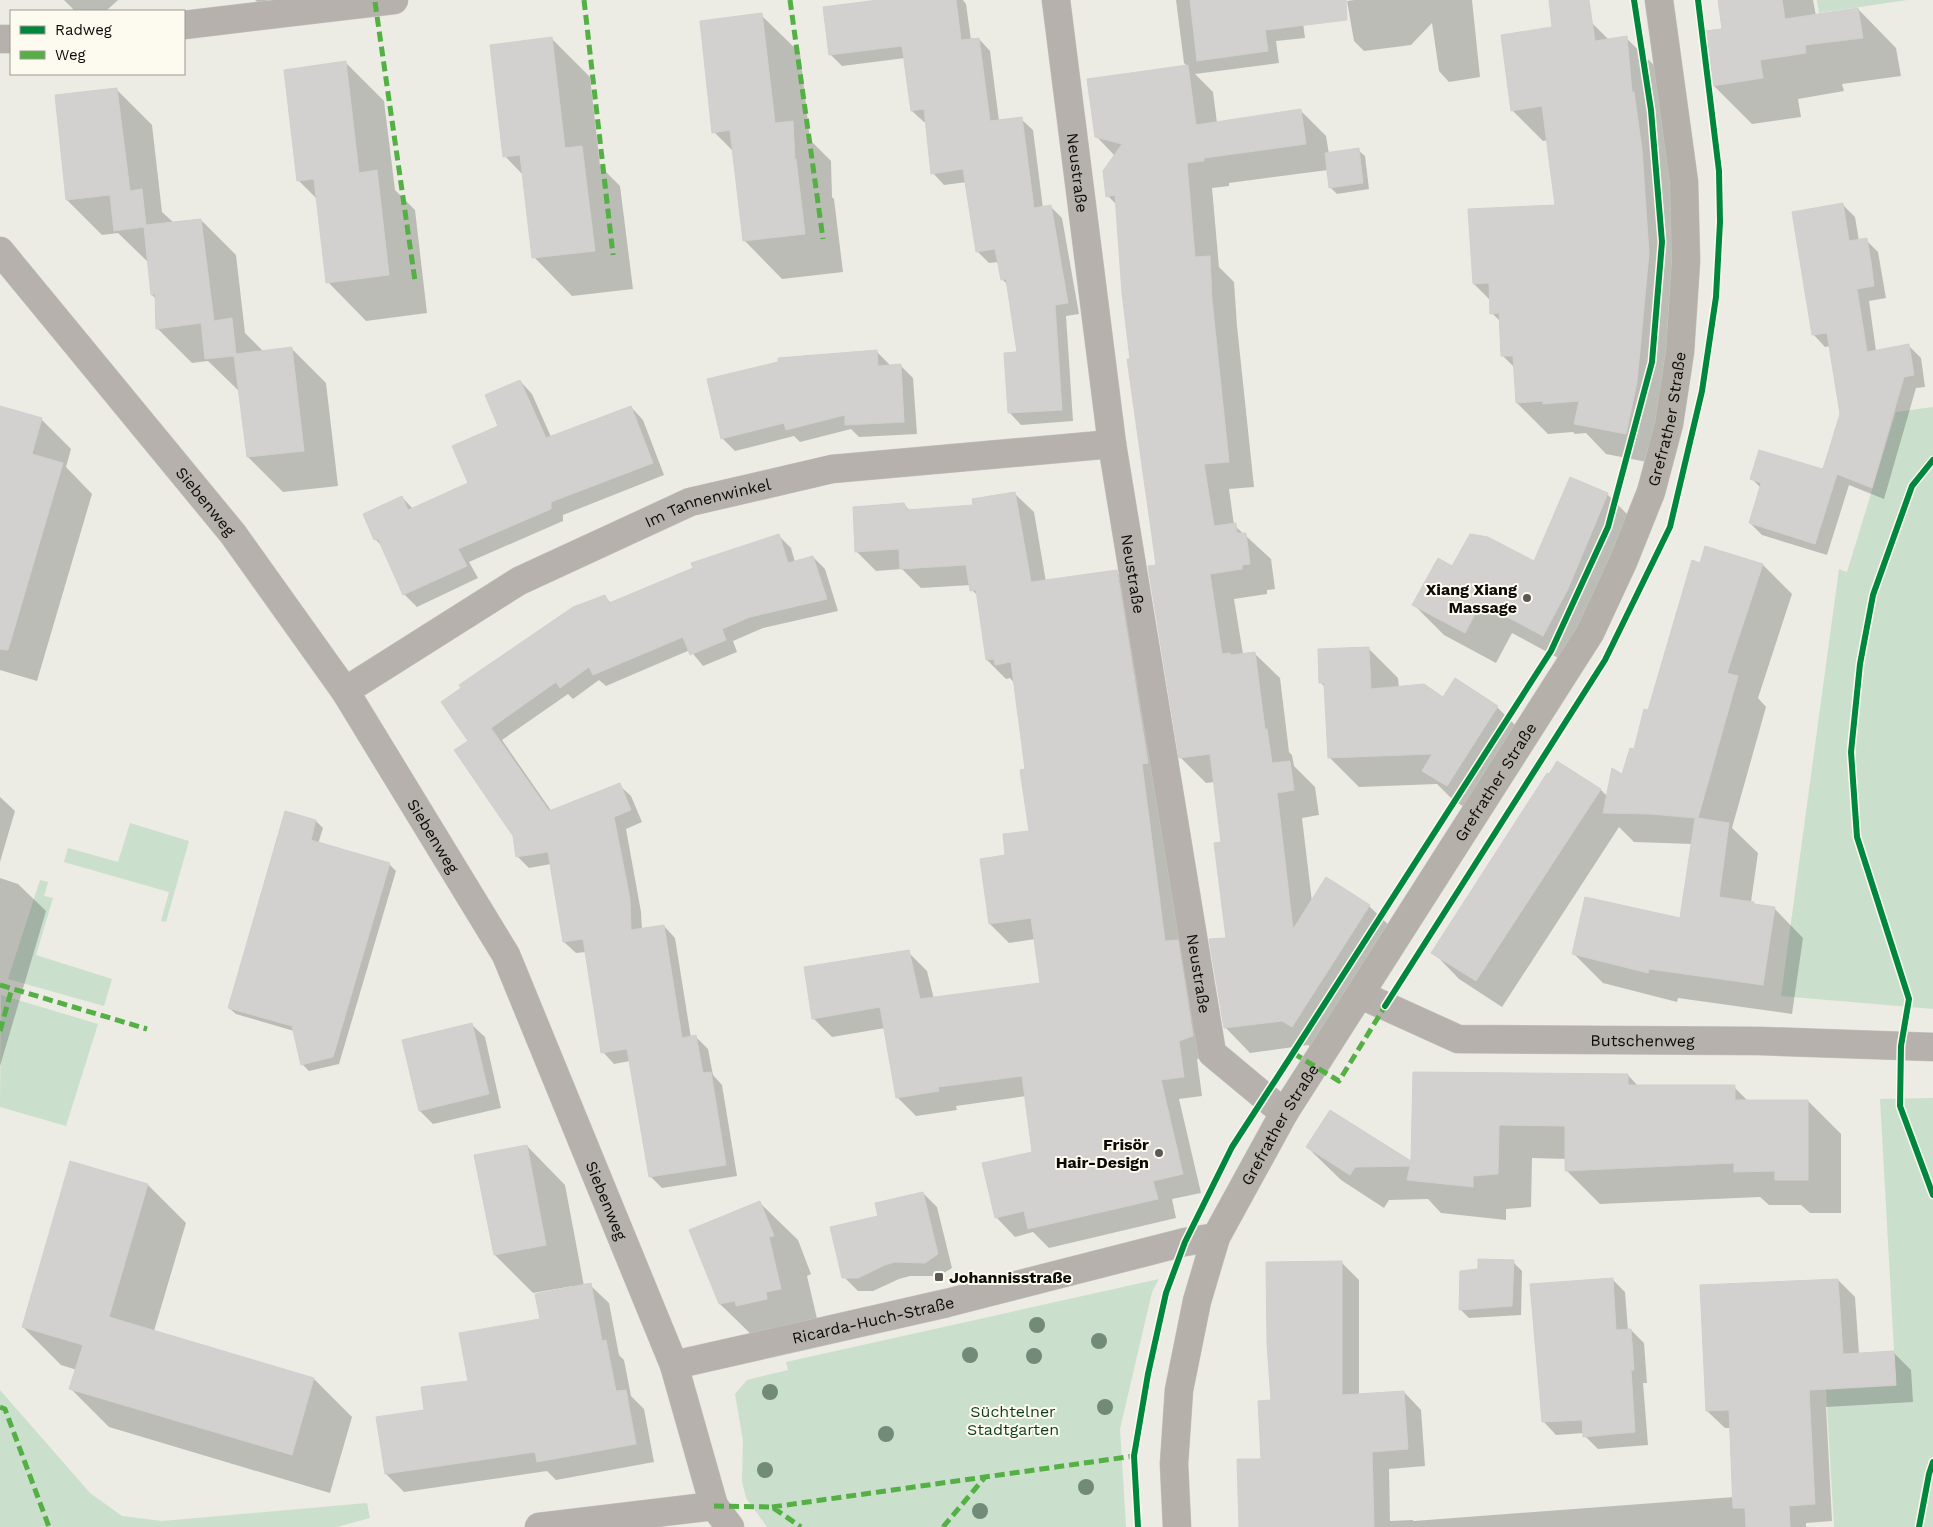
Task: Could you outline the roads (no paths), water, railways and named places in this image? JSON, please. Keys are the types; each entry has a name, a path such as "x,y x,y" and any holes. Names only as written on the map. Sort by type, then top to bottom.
{"main road":[{"name":"Grefrather Straße","path":"1177,1527 1174,1464 1179,1390 1197,1301 1216,1238 1284,1113 1590,633 1623,562 1650,492 1669,424 1680,352 1686,261 1684,182 1659,0"}],"street":[{"path":"185,25 394,0"},
{"name":"Neustraße","path":"1056,0 1112,444 1212,1053 1284,1113"},
{"name":"Siebenweg","path":"0,251 233,534 345,691 506,955 674,1365 722,1516"},
{"name":"Im Tannenwinkel","path":"345,691 520,581 690,502 832,469 1112,444"},
{"name":"Butschenweg","path":"1361,994 1458,1039 1760,1041 1933,1047"},
{"name":"Ricarda-Huch-Straße","path":"674,1365 947,1303 1185,1242 1216,1238"},
{"path":"539,1527 722,1516"}],"place":[{"name":"Xiang Xiang Massage","path":"1527,598"},
{"name":"Frisör Hair-Design","path":"1159,1153"},
{"name":"Johannisstraße","path":"939,1277"}],"park label":[{"name":"Süchtelner Stadtgarten","path":"1013,1420"}]}
